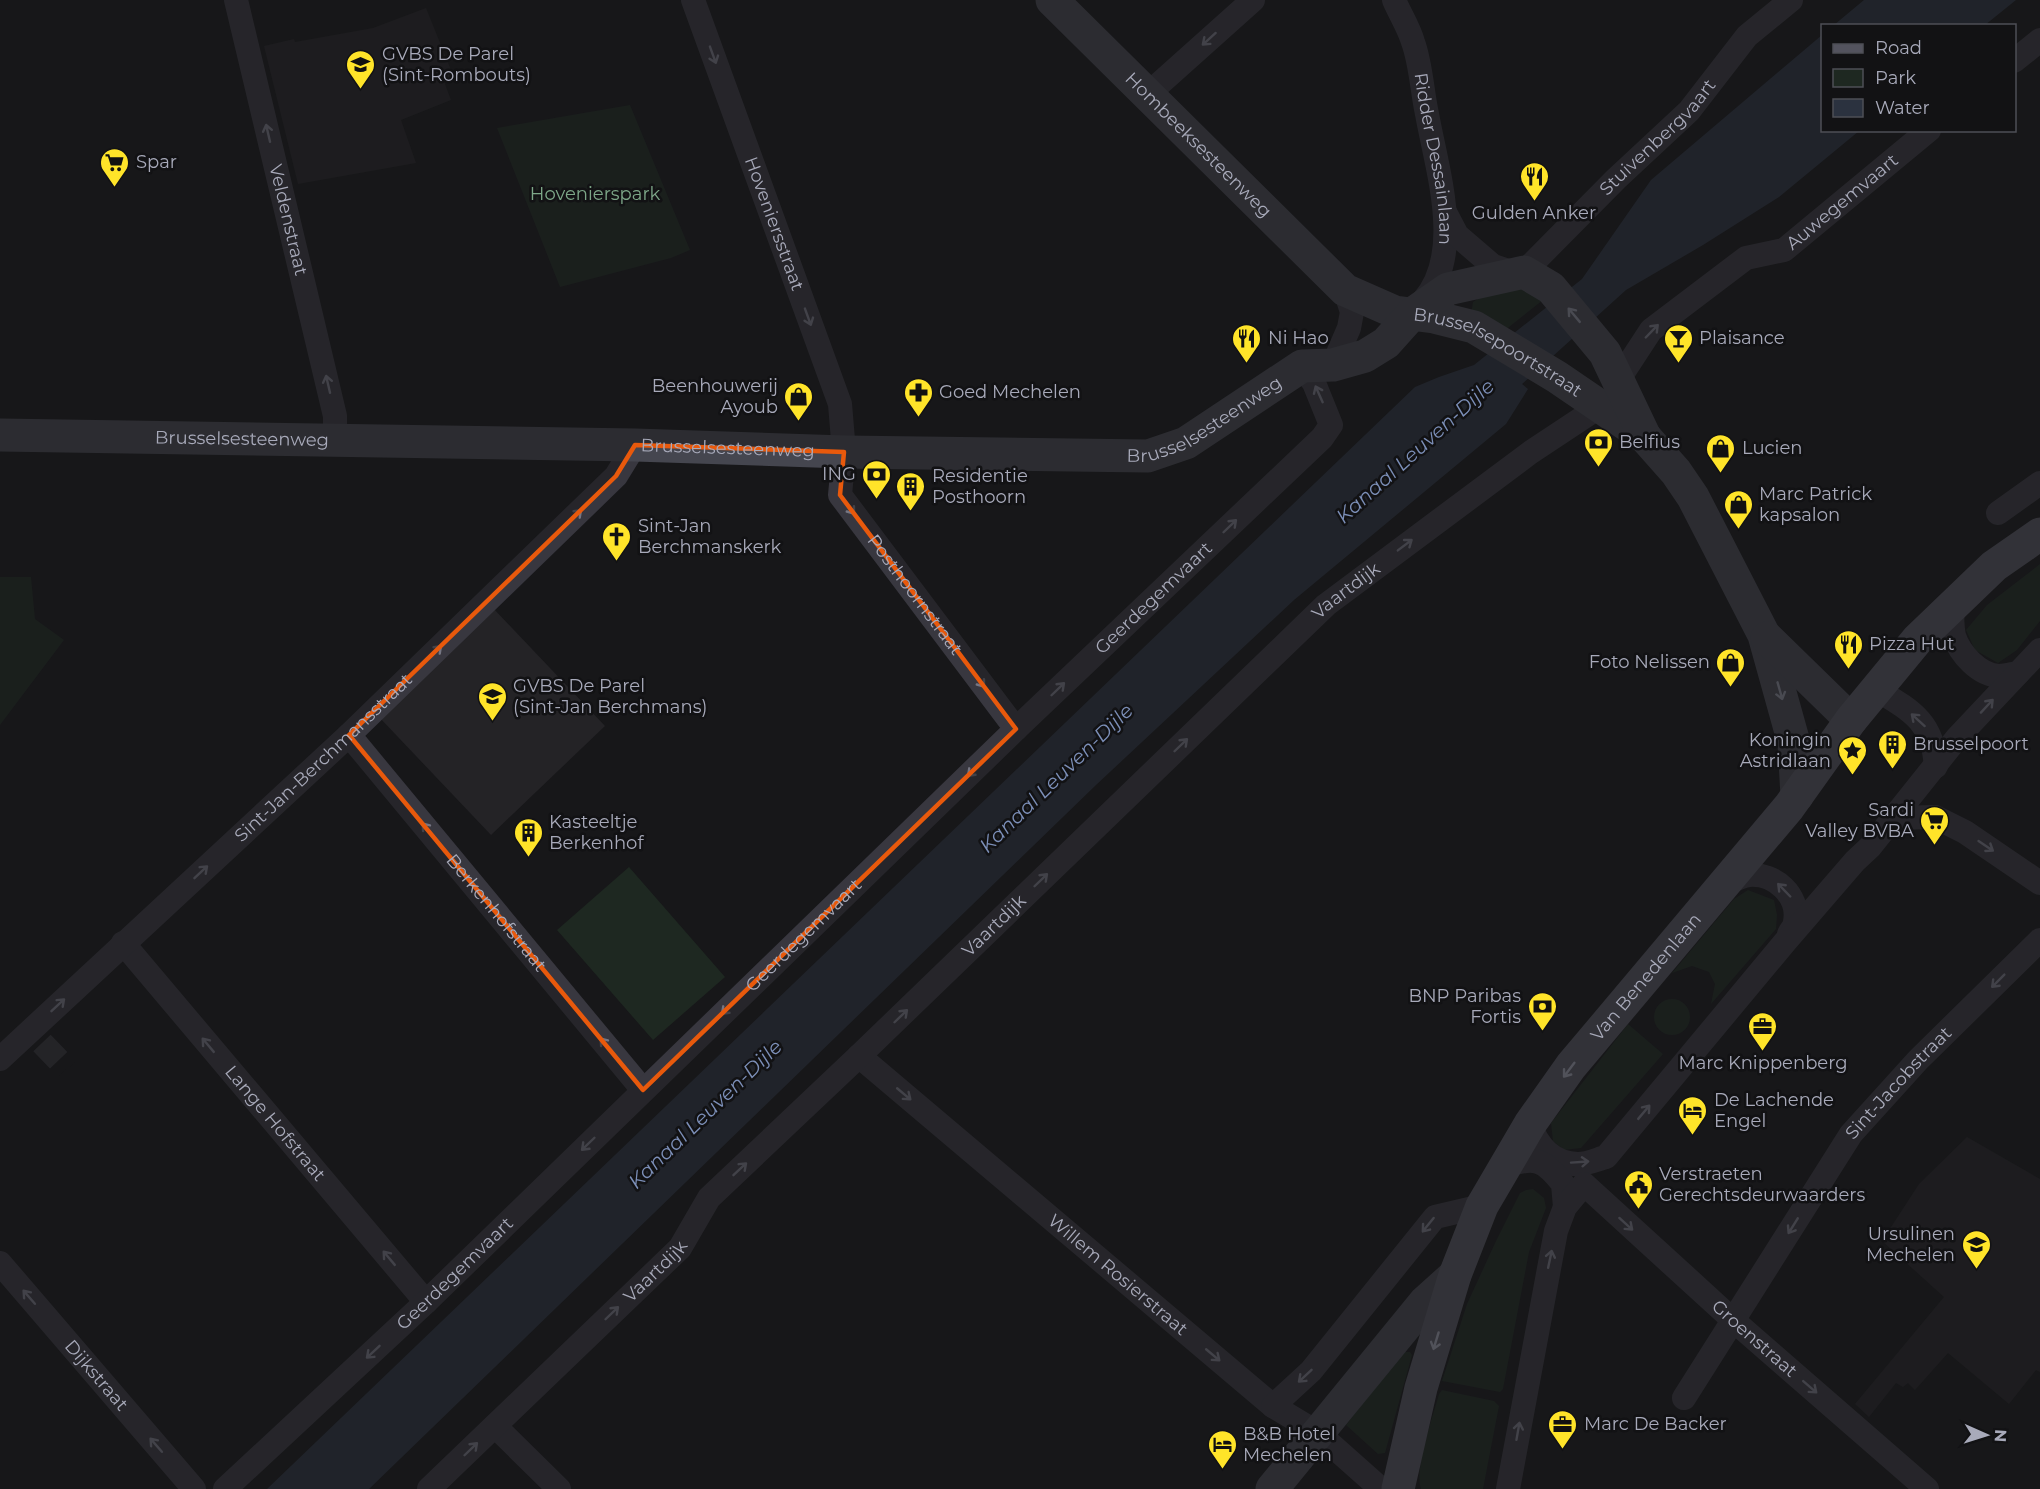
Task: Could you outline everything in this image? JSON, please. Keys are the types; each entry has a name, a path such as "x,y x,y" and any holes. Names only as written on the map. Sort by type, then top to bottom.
{"main road":[{"name":"Hombeeksesteenweg","path":"1052,0 1345,290 1385,309 1412,314"},
{"name":"Brusselsepoortstraat","path":"1412,314 1448,288 1530,278 1597,342 1619,379 1645,437"},
{"name":"Brusselsesteenweg","path":"0,435 1148,456 1186,443 1318,365 1365,356 1386,343 1412,314"},
{"name":"Brusselsepoortstraat","path":"1412,314 1474,327 1557,377 1645,437 1676,472 1693,497 1764,635 1794,742 1797,796"},
{"path":"1797,796 1851,720 1917,640 1994,566 2040,534"},
{"name":"Brusselsepoortstraat","path":"1764,635 1851,720"},
{"name":"Van Benedenlaan","path":"1398,1489 1421,1388 1455,1275 1482,1206 1503,1167 1530,1124 1572,1066 1797,796"},
{"name":"Van Benedenlaan","path":"1272,1489 1425,1302 1455,1275"}],"street":[{"name":"Veldenstraat","path":"236,0 335,416 335,442"},
{"name":"Hoveniersstraat","path":"693,0 840,404 844,452"},
{"path":"1149,94 1253,0"},
{"name":"Ridder Dessainlaan","path":"1394,0 1413,42 1445,212 1445,243 1439,276 1434,290 1412,314"},
{"name":"Stuivenbergvaart","path":"1530,278 1616,179 1689,111 1747,36 1791,0"},
{"path":"2016,58 2040,40"},
{"name":"Auwegemvaart","path":"1619,379 1651,330 1746,258 1784,250 1927,132"},
{"name":"Brusselsepoortstraat","path":"1445,212 1457,235 1493,266 1530,278"},
{"path":"1318,365 1349,328 1352,312 1345,290"},
{"name":"Geerdegemvaart","path":"225,1489 426,1302 1016,729 1322,438 1331,425 1314,383 1318,365"},
{"name":"Vaartdijk","path":"429,1489 680,1248 709,1198 1326,605 1522,458 1599,407"},
{"name":"Sint-Jan-Berchmansstraat","path":"0,1059 36,1037 123,943 349,735 616,476 635,445"},
{"name":"Posthoornstraat","path":"844,452 840,495 1016,729"},
{"path":"1998,513 2040,483"},
{"path":"1953,607 1954,637 1971,662 1983,671 1998,676 2018,673"},
{"path":"1530,1124 1535,1140 1546,1152 1562,1162 1580,1164 1606,1157 1785,942 1855,861 1870,847 1957,738 2040,650"},
{"path":"1876,689 1922,722 1935,746 1936,766"},
{"name":"Berkenhofstraat","path":"349,735 643,1090"},
{"path":"1887,825 1935,817 1965,832 2040,883"},
{"path":"1722,885 1749,875 1770,878 1785,888 1795,904 1795,922 1785,942"},
{"name":"Sint-Jacobstraat","path":"1684,1398 1851,1134 1918,1060 2040,940"},
{"name":"Lange Hofstraat","path":"123,943 426,1302"},
{"name":"Willem Rosierstraat","path":"859,1056 1273,1406 1318,1433 1381,1489"},
{"path":"1503,1167 1524,1160 1542,1163 1563,1184 1565,1207 1556,1231 1548,1265 1508,1489"},
{"name":"Groenstraat","path":"1565,1207 1584,1184 1734,1321 1927,1489"},
{"path":"1273,1406 1311,1371 1435,1217 1482,1206"},
{"name":"Dijkstraat","path":"0,1263 194,1489"},
{"path":"495,1426 559,1489"}],"highlighted area":[{"path":"635,445 844,452 840,495 1016,729 643,1090 349,735 616,476"}],"shaded area":[{"name":"GVBS De Parel (Sint-Rombouts)","path":"426,8 453,75 443,79 451,100 401,120 416,163 298,184 264,46 294,39 295,42 373,28"},
{"name":"GVBS De Parel (Sint-Jan Berchmans)","path":"493,608 605,726 491,835 379,717"},
{"name":"Ursulinen Mechelen","path":"1967,1137 2040,1179 2040,1372 2036,1370 2009,1404 1948,1353 1915,1390 1908,1383 1903,1387 1896,1383 1869,1417 1855,1404 1944,1297 1882,1241 1919,1184"}],"green space":[{"name":"Hovenierspark","path":"630,105 690,250 671,258 560,287 497,128"},
{"path":"1525,289 1543,300 1504,331 1471,314 1473,302 1487,293"},
{"path":"2040,564 2040,621 2017,650 1998,663 1975,650 1966,630 1987,605"},
{"path":"0,577 31,577 35,619 64,640 0,725"},
{"path":"629,867 725,977 653,1040 557,930"},
{"path":"1748,890 1774,900 1777,915 1776,929 1711,1004 1715,984 1709,972 1692,966 1672,973 1734,899"},
{"path":"1672,999 1685,1004 1690,1017 1685,1030 1672,1035 1659,1030 1654,1017 1659,1004"},
{"path":"1628,1024 1663,1054 1581,1148 1564,1150 1553,1141 1551,1123"},
{"path":"1533,1189 1544,1198 1546,1208 1529,1252 1503,1389 1500,1392 1442,1381 1467,1304 1496,1241 1520,1193"},
{"path":"1403,1352 1410,1352 1412,1355 1385,1453 1378,1454 1346,1425"},
{"path":"1442,1390 1494,1401 1499,1406 1483,1489 1421,1489 1422,1456"}],"water":[{"path":"1864,0 2016,0 1986,24 1835,24"},
{"name":"Kanaal Leuven-Dijle","path":"1821,36 1821,132 1858,132 1779,197 1626,290 1522,384 1528,389 1506,424 1294,600 1096,785 369,1489 267,1489 1415,387 1474,365 1582,279 1651,180"}],"tunnel":[{"path":"42,1043 67,1069"}],"place":[{"name":"GVBS De Parel (Sint-Rombouts)","path":"361,90"},
{"name":"Spar","path":"115,188"},
{"name":"Gulden Anker","path":"1534,202"},
{"name":"Ni Hao","path":"1247,364"},
{"name":"Plaisance","path":"1678,364"},
{"name":"Goed Mechelen","path":"918,418"},
{"name":"Beenhouwerij Ayoub","path":"799,422"},
{"name":"Belfius","path":"1598,468"},
{"name":"Lucien","path":"1721,474"},
{"name":"ING","path":"877,500"},
{"name":"Residentie Posthoorn","path":"911,512"},
{"name":"Marc Patrick kapsalon","path":"1738,530"},
{"name":"Sint-Jan Berchmanskerk","path":"617,562"},
{"name":"Pizza Hut","path":"1848,670"},
{"name":"Foto Nelissen","path":"1731,688"},
{"name":"GVBS De Parel (Sint-Jan Berchmans)","path":"492,722"},
{"name":"Brusselpoort","path":"1892,770"},
{"name":"Koningin Astridlaan","path":"1852,776"},
{"name":"Sardi Valley BVBA","path":"1935,846"},
{"name":"Kasteeltje Berkenhof","path":"528,858"},
{"name":"BNP Paribas Fortis","path":"1542,1032"},
{"name":"Marc Knippenberg","path":"1763,1052"},
{"name":"De Lachende Engel","path":"1693,1136"},
{"name":"Verstraeten Gerechtsdeurwaarders","path":"1638,1210"},
{"name":"Ursulinen Mechelen","path":"1976,1270"},
{"name":"Marc De Backer","path":"1563,1450"},
{"name":"B&B Hotel Mechelen","path":"1222,1470"}]}
